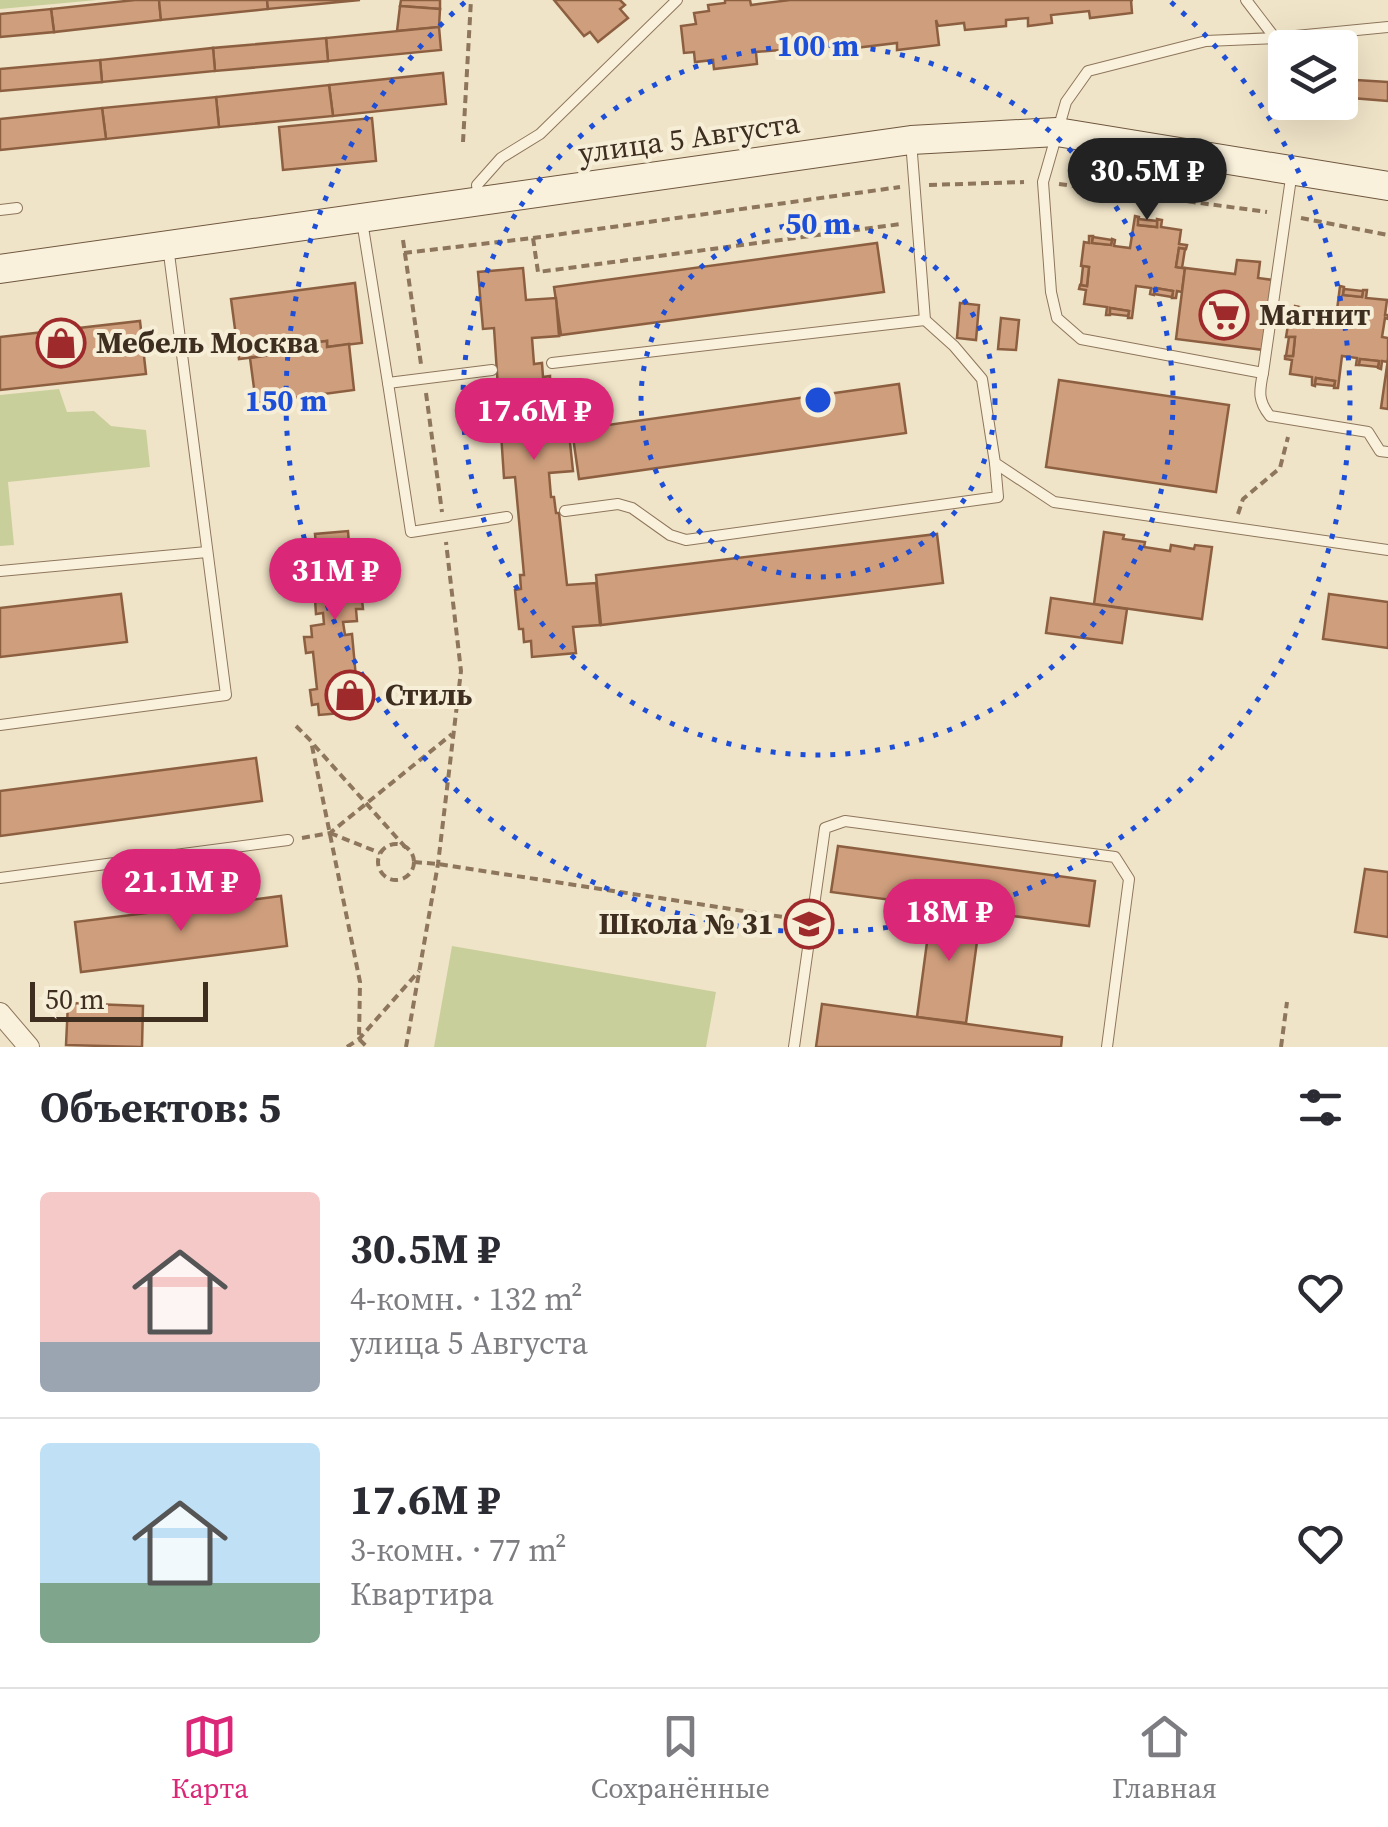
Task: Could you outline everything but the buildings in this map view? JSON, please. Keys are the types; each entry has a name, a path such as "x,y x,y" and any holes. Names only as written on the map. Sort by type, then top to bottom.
{"street":[{"name":"улица 5 Августа","path":"0,269 911,140 1057,132 1388,186"},
{"path":"0,1013 29,1047"}],"lane":[{"path":"479,201 477,185 502,158 540,134 677,0"},
{"path":"1246,0 1269,30"},
{"path":"1357,30 1388,27"},
{"path":"1262,373 1081,339 1057,318 1051,292 1043,182 1066,102 1088,70 1206,41 1268,38"},
{"path":"565,511 618,504 632,508 670,535 686,540 998,497 982,379 925,320 911,140"},
{"path":"1292,169 1262,373 1262,406 1270,416 1368,432 1380,451 1388,452"},
{"path":"0,210 18,208"},
{"path":"362,218 411,532 507,517"},
{"path":"0,726 226,695 168,245"},
{"path":"552,364 925,320"},
{"path":"388,383 492,370"},
{"path":"995,463 1054,502 1388,550"},
{"path":"0,571 207,552"},
{"path":"794,1047 824,828 845,821 1115,857 1130,878 1106,1047"},
{"path":"0,878 288,840"}],"path":[{"path":"463,142 471,0"},
{"path":"404,253 914,186 1043,182 1286,215 1388,235"},
{"path":"533,238 538,272 917,222"},
{"path":"1234,528 1243,499 1280,468 1287,440"},
{"path":"406,1047 438,864 461,671 444,526"},
{"path":"296,726 406,848 414,862 410,874 388,879 380,871 380,853 395,844 406,848"},
{"path":"288,840 330,833 454,732"},
{"path":"311,741 360,982 359,1039 367,1047"},
{"path":"330,833 380,853"},
{"path":"414,862 811,921"},
{"path":"347,1047 359,1039 420,970"},
{"path":"1281,1047 1287,1002"}],"green space":[{"path":"0,0 97,0 0,9"},
{"path":"59,389 67,412 94,411 111,426 146,430 150,467 8,482 14,545 0,546 0,395"},
{"path":"452,946 716,992 706,1047 434,1047"}],"place":[{"name":"Магнит","path":"1224,315"},
{"name":"Мебель Москва","path":"61,343"},
{"name":"Стиль","path":"350,695"},
{"name":"Школа № 31","path":"809,924"}]}
